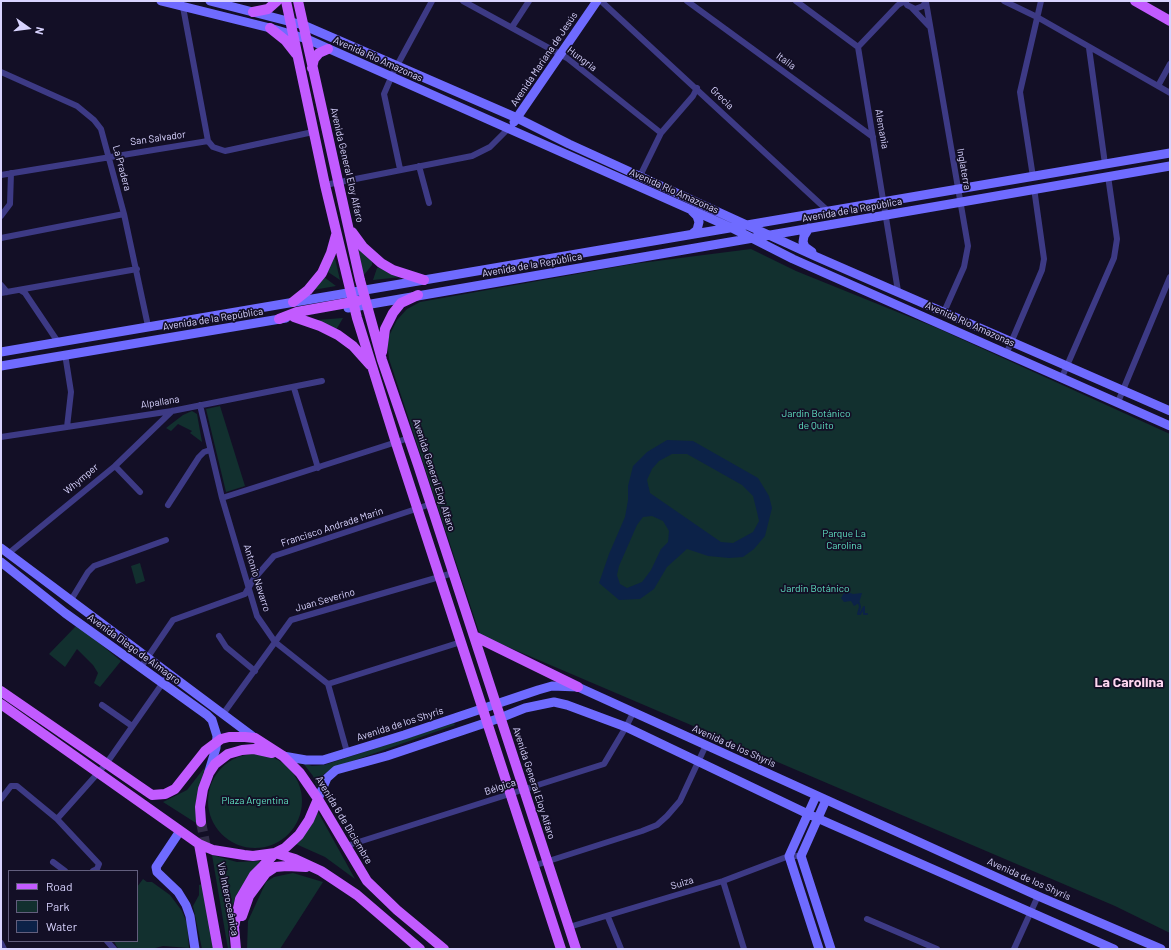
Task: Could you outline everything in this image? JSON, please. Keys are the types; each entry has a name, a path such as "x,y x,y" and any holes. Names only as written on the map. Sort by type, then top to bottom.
{"main road":[{"name":"Avenida Río Amazonas","path":"161,1 270,28 307,40 732,228 792,259 1007,352 1170,426"},
{"name":"Avenida Río Amazonas","path":"210,1 303,25 516,118 817,257 898,291 1170,411"},
{"path":"252,12 268,9 277,1"},
{"path":"286,1 313,132 353,300 396,443 484,708 533,866 561,949"},
{"name":"Avenida General Eloy Alfaro","path":"298,1 366,304 382,360 431,504 546,861 576,949"},
{"name":"Avenida Mariana de Jesús","path":"508,129 597,1"},
{"path":"1135,1 1170,21"},
{"path":"270,28 285,40 298,57"},
{"path":"312,68 314,59 319,53 328,49"},
{"name":"Avenida de la República","path":"363,291 1170,153"},
{"name":"Avenida de la República","path":"1063,172 1097,172 1170,164"},
{"name":"Avenida de la República","path":"1,352 293,302 353,300 366,304 886,215 1170,164"},
{"name":"Avenida de la República","path":"1067,182 1097,172"},
{"path":"691,210 697,216 699,222 697,230 692,234"},
{"path":"349,228 363,247 380,263 398,272 424,280"},
{"path":"809,228 804,236 804,245 817,257"},
{"path":"293,302 308,290 322,273 331,253 337,233"},
{"path":"279,319 297,312 361,299 363,291"},
{"path":"382,360 385,329 393,313 401,304 418,295"},
{"name":"Avenida de la República","path":"1,366 65,354 294,317 353,300"},
{"path":"294,317 320,326 345,340 374,369"},
{"name":"Whymper","path":"1,561 5,550"},
{"name":"Avenida Diego de Almagro","path":"5,550 255,738"},
{"name":"Avenida Diego de Almagro","path":"1,561 65,613 163,683 210,719 215,730 217,742 209,773"},
{"path":"474,636 578,687"},
{"name":"Avenida de los Shyris","path":"283,756 314,760 347,752 552,686 578,687 1038,896 1161,949"},
{"path":"1,691 145,792 152,795 165,794 175,789 205,751 217,742 229,737 255,738"},
{"path":"318,799 327,778 336,770 386,756 500,718 525,708 554,702 567,705 626,727 808,814 1114,949"},
{"path":"1,704 199,844 218,851 244,855 253,856 275,853 295,859 321,871 357,895 420,949"},
{"name":"Avenida 6 de Diciembre","path":"255,738 283,756 300,773 318,799 367,881 397,910 444,949"},
{"path":"201,822 201,795 209,773 221,758 236,751 254,749 283,756"},
{"path":"816,796 789,856 820,949"},
{"name":"Vía Interoceánica","path":"236,949 234,927 240,899 254,875 275,853 285,848 299,835 311,817 318,799"},
{"path":"826,800 802,856 831,949"},
{"path":"180,831 156,867 157,872 178,892 186,905 190,916 195,949"},
{"path":"199,844 218,949"},
{"name":"Vía Interoceánica","path":"207,853 225,949"},
{"path":"240,949 240,925 242,911 249,896 266,873 276,867 287,866 300,866 321,871"}],"street":[{"path":"400,169 384,99 396,66 432,1"},
{"name":"Hungria","path":"463,1 559,54 661,133"},
{"path":"512,27 529,1"},
{"name":"Grecia","path":"601,1 697,88 828,211"},
{"name":"Italia","path":"688,1 873,136"},
{"path":"796,1 858,47 898,5 905,1 930,27"},
{"path":"1004,1 1037,17 1170,93"},
{"path":"1033,177 1020,92 1041,1"},
{"path":"911,8 919,8 926,2"},
{"name":"Inglaterra","path":"926,2 959,202 968,246 964,267 944,312"},
{"path":"183,7 208,141 216,149 225,150 313,132"},
{"name":"Alemania","path":"858,47 898,291"},
{"path":"1089,48 1105,164"},
{"path":"1158,86 1170,64"},
{"name":"La Pradera","path":"1,72 77,106 86,112 101,130 124,214 148,326"},
{"path":"640,176 661,133 693,96 697,88"},
{"path":"325,185 482,152 497,142 508,129"},
{"name":"San Salvador","path":"1,175 109,156 208,141"},
{"path":"419,166 429,203"},
{"path":"1,216 10,204 11,173"},
{"path":"1062,377 1114,258 1117,239 1108,176"},
{"path":"1007,352 1042,270 1044,259 1034,188"},
{"path":"1,238 124,214"},
{"path":"1,285 4,293 137,269"},
{"path":"1118,402 1170,277"},
{"path":"20,290 25,293 58,342"},
{"path":"65,354 70,387 67,427"},
{"name":"Alpallana","path":"1,436 172,411 294,388 322,381"},
{"path":"294,388 318,468"},
{"name":"Antonio Navarro","path":"200,406 222,498 257,616 275,642 328,684"},
{"name":"Whymper","path":"5,550 115,466 172,411"},
{"path":"222,498 409,438"},
{"path":"168,505 199,458 204,452 210,450"},
{"path":"115,466 140,492"},
{"name":"Francisco Andrade Marin","path":"141,667 173,620 245,594 248,588 274,556 431,504"},
{"path":"71,600 88,572 94,566 166,540"},
{"name":"Juan Severino","path":"223,714 291,620 453,573"},
{"path":"219,636 226,647 255,671"},
{"path":"347,752 328,684 462,642"},
{"path":"57,819 106,764 169,674"},
{"path":"102,705 132,726"},
{"name":"Bélgica","path":"346,846 604,764 633,713"},
{"path":"533,866 657,825 680,801 699,763 706,745"},
{"path":"1,799 11,786 17,786 57,819 98,864 97,870"},
{"name":"Suiza","path":"569,927 723,881 789,856 802,856"},
{"path":"52,862 64,870"},
{"path":"723,881 744,949"},
{"path":"1014,949 1038,896"},
{"path":"608,916 621,949"},
{"path":"867,919 937,949"},
{"path":"1,943 4,949"}],"green space":[{"path":"357,244 372,262 372,265 364,275"},
{"name":"Parque La Carolina","path":"751,249 796,271 937,328 1170,434 1170,933 1115,906 480,635 389,359 387,340 397,320 407,309 420,302 633,264"},
{"path":"334,254 340,280 328,272"},
{"path":"381,267 401,277 373,280 377,268"},
{"path":"324,277 336,286 313,290"},
{"path":"343,318 336,330 317,320"},
{"path":"220,406 245,486 226,492 206,409"},
{"path":"192,411 197,414 202,442 190,433 192,431 178,424 171,431 166,428 183,415"},
{"path":"140,563 145,581 136,584 131,566"},
{"path":"77,625 121,661 100,687 94,683 98,673 93,665 77,649 65,667 49,654"},
{"path":"454,723 455,725 344,764 324,774 317,787 313,776 303,763 312,766 324,765"},
{"name":"Plaza Argentina","path":"255,754 273,757 288,768 299,783 302,801 299,819 288,834 273,845 255,848 237,845 222,834 211,819 208,801 211,783 222,768 237,757"},
{"path":"205,767 196,800 196,823 163,802 187,790"},
{"path":"318,812 355,879 325,857 296,844"},
{"path":"212,855 237,862 260,861 237,894 231,910 228,931 230,949 228,949"},
{"path":"293,873 323,882 280,949 247,949 248,921 266,882 274,877"},
{"path":"143,879 147,882 152,882 170,895 182,911 187,923 189,948 163,946 151,949 119,949 117,947 114,942 138,942 138,886"},
{"path":"202,884 216,949 202,949 193,906 199,895 199,885"}],"water":[{"path":"667,440 693,441 758,478 769,496 772,508 765,536 754,549 743,557 729,558 708,556 687,549 667,567 654,589 640,599 619,600 599,583 609,554 625,517 628,500 628,486 633,466 647,452","holes":["672,454 687,454 742,485 753,496 757,512 759,521 753,532 733,543 721,542 650,493 647,480 652,469 659,461","652,516 663,521 669,531 668,542 661,549 651,570 642,582 627,588 620,584 617,575 619,566 637,525 643,517"]},
{"path":"845,591 853,594 862,593 859,603 854,606 851,601 844,602 841,598"}],"waterway":[{"path":"859,603 860,607 858,614 860,614 864,607 864,614 867,614"}],"tunnel":[{"path":"201,822 207,853"}],"district":[{"name":"La Carolina","path":"1129,682"}],"park label":[{"name":"Jardin Botánico de Quito","path":"816,420"},
{"name":"Jardin Botánico","path":"815,589"}]}
